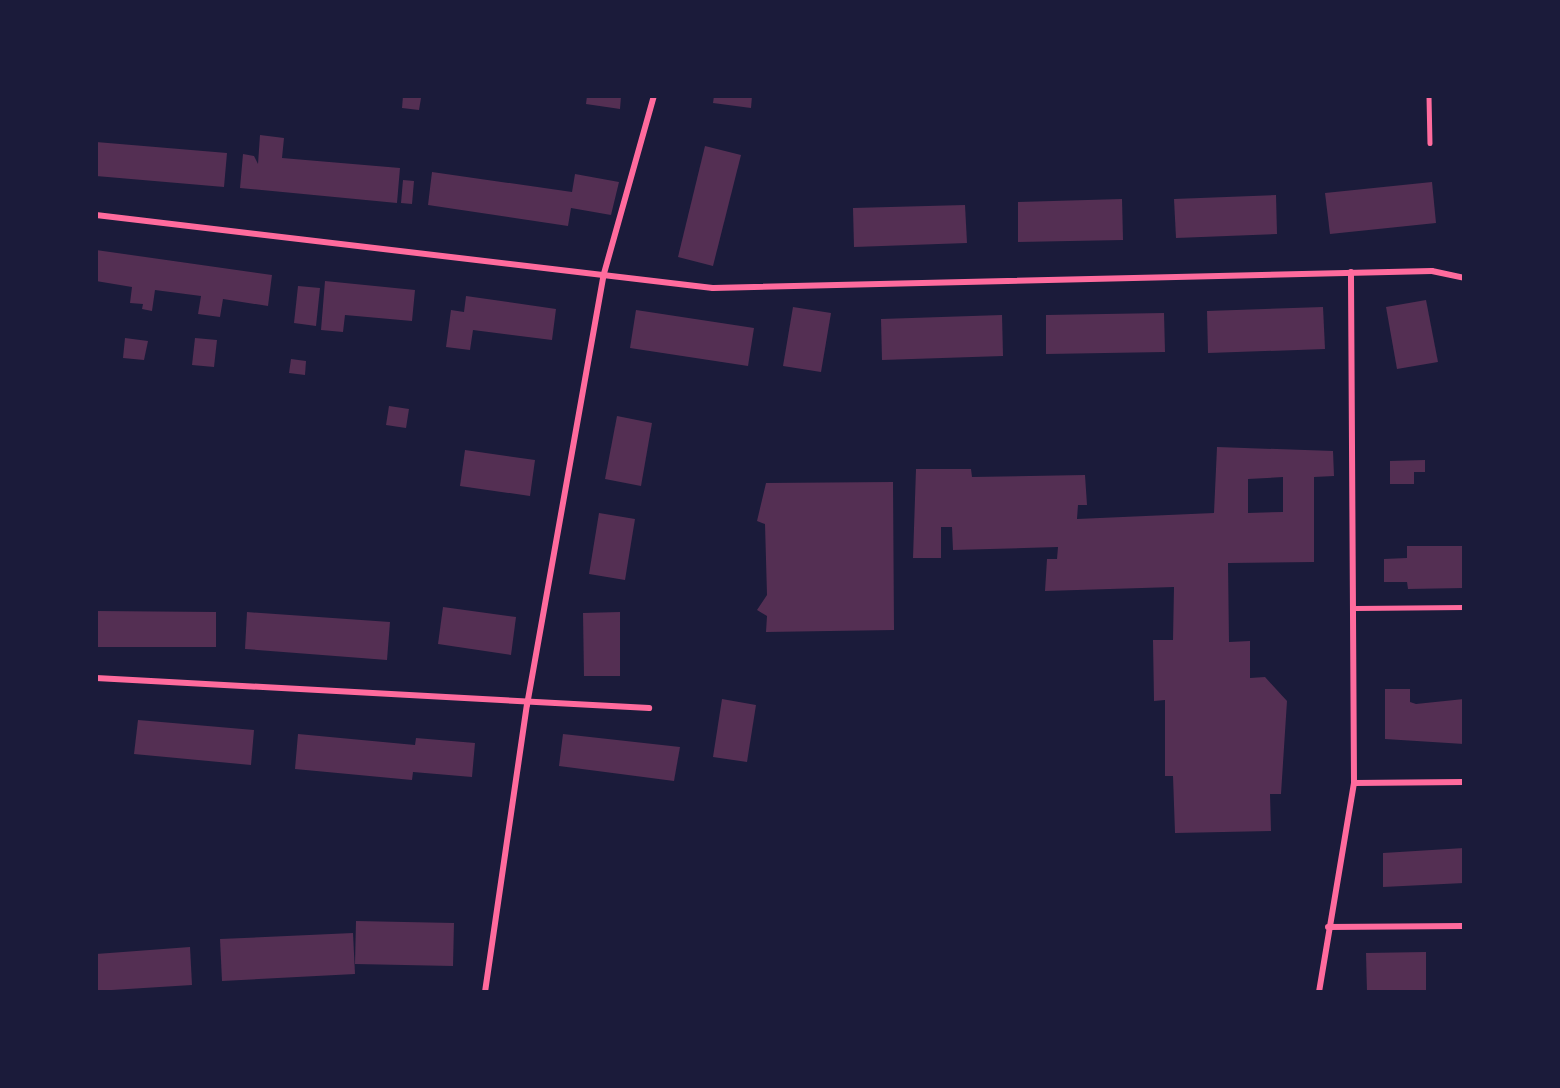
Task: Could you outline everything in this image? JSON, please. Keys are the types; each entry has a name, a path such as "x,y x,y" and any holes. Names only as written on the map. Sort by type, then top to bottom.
{"street":[{"path":"485,992 526,705 603,277 654,96"},
{"path":"96,214 603,277 713,288 1351,272 1432,271 1464,278"},
{"path":"1319,992 1328,927 1354,783 1355,608 1351,272"},
{"path":"96,678 526,705 649,708"},
{"path":"1354,783 1464,782"},
{"path":"1328,927 1464,926"}],"lane":[{"path":"1429,96 1430,143"},
{"path":"1355,608 1464,607"}],"building":[{"path":"403,96 421,98 419,110 402,108"},
{"path":"587,96 621,96 620,109 586,104"},
{"path":"714,96 752,96 751,108 713,103"},
{"path":"260,135 284,138 282,158 400,168 397,203 240,188 243,154 254,156 258,164"},
{"path":"96,142 227,153 224,187 96,176"},
{"path":"705,146 741,155 713,266 678,257"},
{"path":"432,172 572,192 575,174 619,182 611,215 571,208 568,226 428,205"},
{"path":"403,180 414,181 412,204 401,203"},
{"path":"1432,182 1436,223 1330,234 1325,193"},
{"path":"1276,195 1277,234 1176,238 1174,199"},
{"path":"1122,199 1123,240 1018,242 1018,202"},
{"path":"965,205 967,243 854,247 853,208"},
{"path":"96,250 272,275 268,306 223,299 220,317 198,314 201,296 155,290 152,311 142,309 143,304 130,303 132,287 96,281"},
{"path":"325,281 415,290 412,321 345,315 343,332 321,330"},
{"path":"298,286 320,288 316,326 294,323"},
{"path":"466,296 556,309 552,340 473,330 470,350 446,347 451,310 464,312"},
{"path":"1426,300 1438,362 1397,369 1386,307"},
{"path":"793,307 831,313 821,372 783,366"},
{"path":"1323,307 1325,349 1208,353 1207,311"},
{"path":"636,310 754,328 748,366 630,348"},
{"path":"1164,313 1165,352 1046,354 1046,315"},
{"path":"1002,315 1003,356 882,360 881,319"},
{"path":"125,338 148,341 144,360 123,358"},
{"path":"195,338 217,340 214,367 192,365"},
{"path":"291,359 306,361 305,375 289,373"},
{"path":"389,406 409,409 406,428 386,425"},
{"path":"617,416 652,423 641,486 605,479"},
{"path":"1217,447 1333,451 1334,476 1314,477 1314,562 1228,563 1229,642 1250,641 1250,678 1265,677 1287,701 1281,794 1270,794 1271,831 1175,833 1173,776 1165,776 1165,700 1154,701 1153,640 1173,640 1174,587 1045,591 1047,559 1057,559 1058,547 953,550 952,527 941,527 941,558 913,558 916,469 971,469 972,477 1085,475 1087,505 1078,505 1077,519 1214,513","holes":["1283,477 1283,512 1248,513 1248,479"]},
{"path":"465,450 535,460 530,496 460,486"},
{"path":"1425,460 1425,472 1414,472 1414,484 1390,484 1390,461"},
{"path":"893,482 894,630 766,632 767,616 757,610 767,595 765,524 757,521 766,483"},
{"path":"599,513 635,519 625,580 589,574"},
{"path":"1407,546 1464,546 1464,588 1408,589 1407,582 1384,582 1384,559 1407,558"},
{"path":"443,607 516,617 511,655 438,644"},
{"path":"96,611 216,612 216,647 96,647"},
{"path":"247,612 390,622 387,660 245,649"},
{"path":"620,612 620,676 584,676 583,613"},
{"path":"1385,689 1410,689 1410,702 1416,704 1464,699 1464,744 1385,739"},
{"path":"722,699 756,705 747,762 713,757"},
{"path":"138,720 254,730 251,765 134,754"},
{"path":"298,734 415,745 416,738 475,743 472,777 413,772 412,780 295,769"},
{"path":"563,734 680,747 674,781 559,766"},
{"path":"1464,848 1464,883 1383,887 1383,853"},
{"path":"356,921 454,923 453,966 355,964"},
{"path":"353,933 355,974 222,981 220,939"},
{"path":"190,947 192,985 96,991 96,954"},
{"path":"1426,952 1426,992 1367,992 1366,953"}]}
